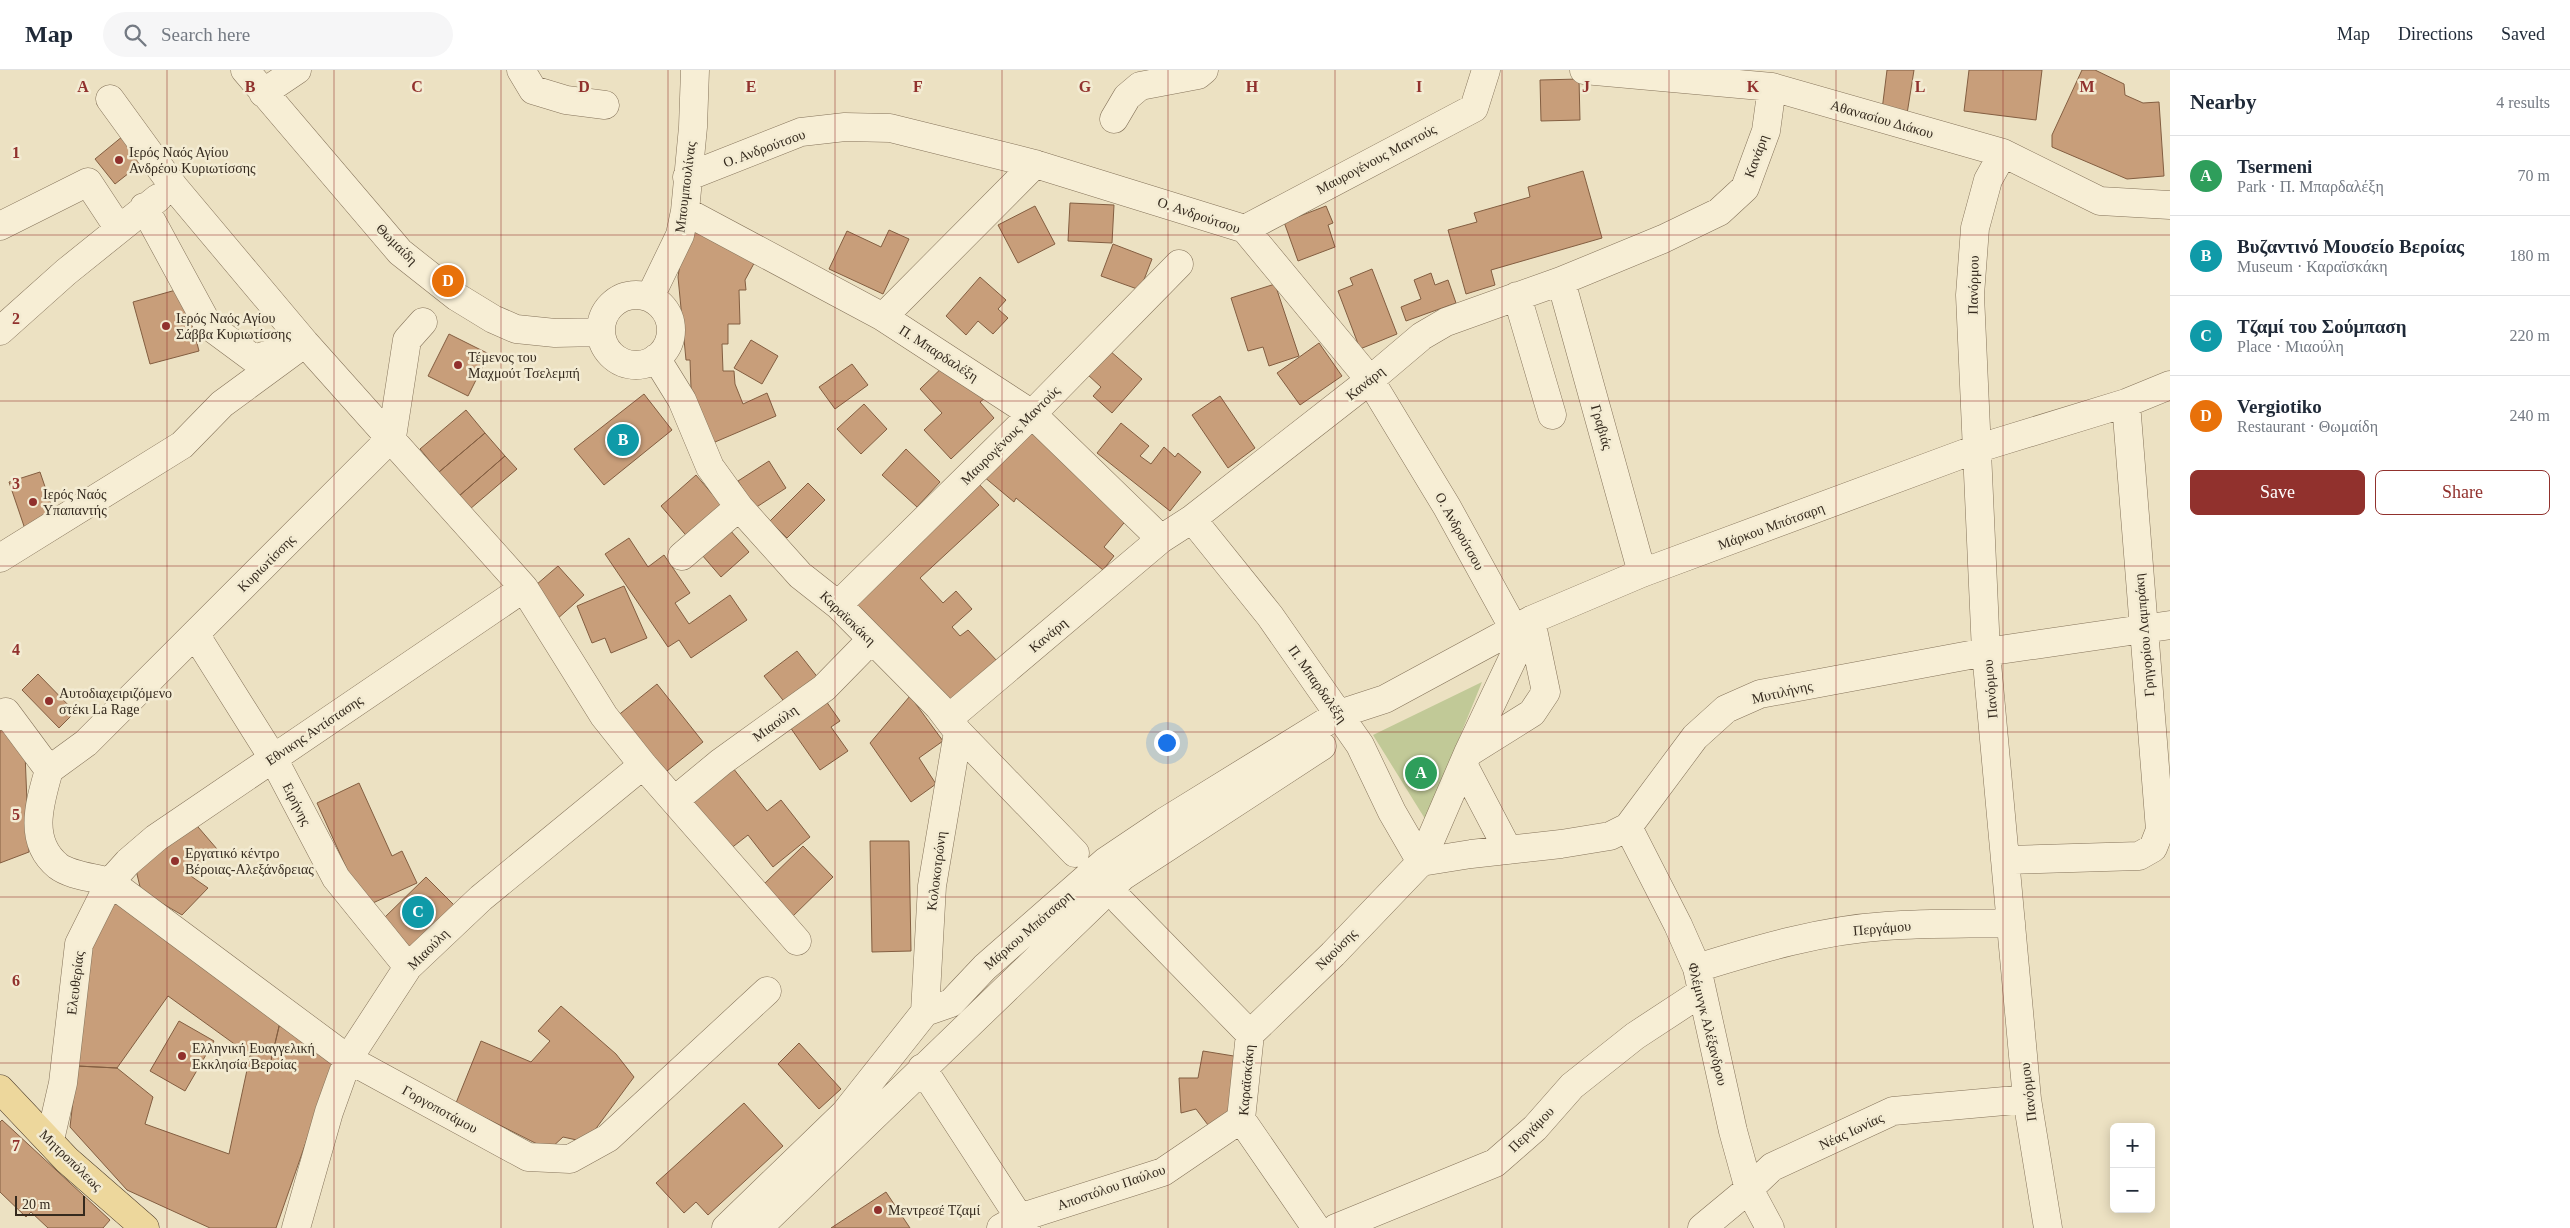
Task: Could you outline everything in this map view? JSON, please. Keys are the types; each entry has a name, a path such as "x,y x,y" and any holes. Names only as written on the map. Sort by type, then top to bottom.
{"main road":[{"name":"Μητροπόλεως","path":"0,1089 67,1160 146,1228"}],"street":[{"name":"Θωμαίδη","path":"237,70 263,93"},
{"name":"Θωμαίδη","path":"245,70 400,252 457,297 493,319 516,328 555,333 601,332"},
{"path":"263,93 297,70"},
{"path":"521,70 533,90 566,100 605,105"},
{"name":"Μπουμπουλίνας","path":"650,297 680,235 685,211 695,70"},
{"path":"1114,119 1128,97 1140,86 1198,76 1204,70"},
{"name":"Μαυρογένους Μαντούς","path":"1244,229 1474,108 1486,70"},
{"name":"Αθανασίου Διάκου","path":"1584,70 1772,87 2003,154 2100,200 2170,205"},
{"name":"Κανάρη","path":"953,725 1161,539 1192,519 1370,380 1422,336 1446,322 1561,281 1664,239 1719,212 1745,188 1766,131 1772,87"},
{"path":"110,99 174,186 305,343 392,438 524,588 604,716 643,765 797,941"},
{"name":"Ο. Ανδρούτσου","path":"688,177 801,132 845,127 890,128 1035,164 1244,229 1370,380 1447,507 1523,625 1546,692 1532,713 1466,760"},
{"name":"Πανόρμου","path":"2003,154 1988,180 1975,228 1970,295 1979,448 1986,652 2027,1099 2048,1228"},
{"path":"883,317 1035,164"},
{"path":"0,226 88,182 119,228"},
{"path":"0,331 144,207 174,186"},
{"path":"144,207 208,325 254,359 305,343"},
{"name":"Π. Μπαρδαλέξη","path":"685,211 883,317 1032,414 1161,539"},
{"name":"Μαυρογένους Μαντούς","path":"838,604 1032,414 1179,264"},
{"name":"Γραβιάς","path":"1561,281 1642,573"},
{"path":"638,294 650,297 663,306 669,316 672,328 670,340 665,350 656,358 643,364 631,365 620,361 610,354 604,344 601,332 603,316 618,299 638,294"},
{"path":"1517,296 1552,415"},
{"path":"392,438 407,340 423,322"},
{"path":"0,558 182,445 222,404 305,343"},
{"name":"Καραϊσκάκη","path":"656,358 682,400 710,467 739,507 800,575 838,604 1075,853"},
{"name":"Μάρκου Μπότσαρη","path":"925,1012 951,1003 985,967 1106,861 1164,822 1344,721 1523,625 1642,573 1979,448 2126,403 2170,385"},
{"name":"Γρηγορίου Λαμπράκη","path":"2005,860 2139,856 2153,848 2160,830 2126,403"},
{"name":"Κυριωτίσσης","path":"49,770 86,743 392,438"},
{"path":"682,556 739,507"},
{"name":"Π. Μπαρδαλέξη","path":"1192,519 1270,616 1344,721 1360,745 1392,812 1421,862"},
{"name":"Εθνικης Αντίστασης","path":"110,882 128,862 156,838 524,588"},
{"path":"1421,862 1523,625"},
{"name":"Mυτιλήνης","path":"1628,828 1695,737 1726,709 1760,694 1986,652 2143,627 2170,625"},
{"name":"Ειρήνης","path":"195,634 273,758 336,878 408,967"},
{"name":"Μιαούλη","path":"675,800 721,762 824,688 871,640"},
{"path":"3,714 49,770 38,809 41,846 59,866 110,882"},
{"name":"Μάρκου Μπότσαρη","path":"772,1223 922,1068 1123,876 1344,721"},
{"name":"Κολοκοτρώνη","path":"925,1012 932,886 953,725"},
{"path":"1466,760 1508,850"},
{"name":"Μιαούλη","path":"296,1228 329,1112 348,1058 408,967 481,898 643,765"},
{"path":"1421,862 1610,836 1628,828"},
{"name":"Φλέμινγκ Αλέξανδρου","path":"1628,828 1678,924 1700,980 1733,1132 1749,1189 1770,1228"},
{"name":"Ναούσης","path":"1250,1034 1421,862"},
{"name":"Γοργοποτάμου","path":"110,882 348,1058 528,1157 570,1159 608,1138 767,991"},
{"name":"Ελευθερίας","path":"50,1140 63,1083 79,944 110,882"},
{"name":"Καραϊσκάκη","path":"1121,902 1250,1034 1241,1119 1316,1228"},
{"name":"Περγάμου","path":"1336,1228 1495,1163 1535,1128 1572,1086 1635,1036 1700,980 1752,951 1815,937 1885,926 2011,923"},
{"path":"726,1228 846,1113 925,1012"},
{"path":"922,1068 1015,1225"},
{"name":"Νέας Ιωνίας","path":"1702,1228 1772,1167 1893,1112 2027,1099"},
{"name":"Αποστόλου Παύλου","path":"1015,1225 1163,1172 1241,1119"}],"green space":[{"path":"1482,682 1429,812 1427,822 1373,735"}],"building":[{"path":"1887,70 1914,70 1907,114 1882,110"},
{"path":"1969,70 2042,70 2036,120 1964,111"},
{"path":"2082,70 2095,70 2124,84 2125,95 2143,103 2159,102 2164,176 2127,179 2052,147 2052,135"},
{"path":"1579,79 1580,120 1541,121 1540,80"},
{"name":"Ιερός Ναός Αγίου Ανδρέου Κυριωτίσσης","path":"123,136 143,162 115,184 95,159"},
{"path":"1583,171 1602,238 1491,270 1495,285 1466,294 1448,230 1477,222 1474,213 1530,197 1528,187"},
{"path":"1070,203 1114,205 1112,243 1068,241"},
{"path":"1035,206 1055,244 1018,263 998,225"},
{"path":"1326,206 1333,223 1328,225 1335,247 1298,261 1284,222"},
{"path":"699,224 758,256 745,280 746,290 739,290 740,324 728,324 728,344 722,344 723,371 734,371 735,384 743,404 767,393 776,416 708,445 691,388 690,360 686,360 678,277 681,257"},
{"path":"889,230 909,239 883,294 829,269 847,231 881,247"},
{"path":"1113,244 1152,259 1140,290 1101,276"},
{"path":"1372,269 1397,334 1360,349 1338,291 1353,285 1350,278"},
{"path":"1431,273 1435,285 1448,280 1456,303 1406,321 1401,307 1421,299 1414,280"},
{"path":"980,277 1006,300 998,309 1008,318 993,334 978,321 966,335 946,316"},
{"path":"1275,284 1299,356 1269,366 1263,347 1248,351 1231,298"},
{"name":"Ιερός Ναός Αγίου Σάββα Κυριωτίσσης","path":"183,288 199,351 150,364 133,302"},
{"name":"Τέμενος του Μαχμούτ Τσελεμπή","path":"449,334 489,354 468,396 428,376"},
{"path":"751,340 778,356 762,384 734,368"},
{"path":"1319,343 1342,376 1300,405 1277,373"},
{"path":"1109,350 1142,379 1112,413 1093,396 1101,387 1087,374"},
{"path":"950,360 985,398 980,402 994,418 951,459 924,430 942,413 920,389"},
{"path":"852,364 868,385 835,409 819,387"},
{"path":"644,394 672,430 604,485 574,449"},
{"path":"1220,396 1255,448 1228,468 1192,415"},
{"path":"864,404 887,429 861,454 837,429"},
{"path":"466,410 485,433 439,472 420,449"},
{"path":"1121,423 1149,446 1140,456 1151,464 1164,447 1175,457 1178,453 1201,472 1170,511 1097,453"},
{"path":"1026,424 1133,512 1104,547 1114,556 1103,570 1016,498 1014,502 983,476"},
{"path":"485,433 505,456 459,496 439,472"},
{"path":"906,449 940,482 917,507 882,475"},
{"path":"505,456 517,469 470,509 459,496"},
{"path":"769,461 786,488 755,508 738,481"},
{"name":"Ιερός Ναός Υπαπαντής","path":"40,472 57,522 26,532 9,482"},
{"path":"696,475 725,509 690,540 661,506"},
{"path":"976,481 999,505 920,578 943,603 956,591 972,609 952,627 960,636 968,630 998,662 949,707 849,599"},
{"path":"808,483 825,500 787,538 770,521"},
{"path":"730,530 749,552 721,577 702,555"},
{"path":"629,538 648,567 664,555 690,593 675,603 689,624 730,595 747,620 691,658 679,640 668,647 605,554"},
{"path":"558,566 584,595 556,620 529,591"},
{"path":"624,586 647,638 611,653 605,638 592,643 577,606"},
{"path":"797,651 819,679 786,704 764,676"},
{"name":"Αυτοδιαχειριζόμενο στέκι La Rage","path":"38,674 75,712 59,728 22,690"},
{"path":"657,684 703,742 662,775 616,717"},
{"path":"910,696 943,741 919,758 936,784 911,802 870,743"},
{"path":"826,701 840,721 831,727 848,751 820,770 783,717"},
{"path":"0,722 25,753 29,852 0,863"},
{"path":"729,763 767,811 781,800 810,837 773,867 748,835 725,853 683,799"},
{"path":"359,783 392,856 402,851 417,883 364,907 317,803"},
{"name":"Εργατικό κέντρο Βέροιας-Αλεξάνδρειας","path":"192,820 217,849 188,874 208,888 182,915 141,891 136,870"},
{"path":"870,841 909,841 911,951 872,952"},
{"path":"803,846 833,877 791,918 761,887"},
{"path":"426,877 454,905 411,948 383,919"},
{"path":"113,897 281,1018 269,1069 168,996 117,1068 77,1066 84,942"},
{"path":"561,1006 616,1054 634,1077 586,1142 563,1137 549,1150 456,1103 481,1041 531,1062 550,1041 538,1031"},
{"path":"281,1018 335,1059 276,1228 210,1228 127,1190 70,1127 77,1066 117,1068 153,1097 145,1124 229,1154 250,1056 269,1069"},
{"name":"Ελληνική Ευαγγελική Εκκλησία Βεροίας","path":"179,1021 214,1041 185,1091 150,1071"},
{"path":"799,1043 841,1089 819,1109 778,1064"},
{"path":"1203,1051 1246,1058 1237,1108 1211,1129 1196,1109 1181,1113 1179,1078 1198,1078"},
{"path":"744,1103 783,1146 708,1215 696,1202 684,1213 656,1183"},
{"path":"2,1120 110,1220 103,1228 48,1228 31,1212 26,1217 0,1192 0,1122"},
{"name":"Μεντρεσέ Τζαμί","path":"886,1192 910,1228 831,1228"}],"place":[{"name":"Ιερός Ναός Αγίου Ανδρέου Κυριωτίσσης","path":"119,160"},
{"name":"Vergiotiko","path":"448,281"},
{"name":"Ιερός Ναός Αγίου Σάββα Κυριωτίσσης","path":"166,326"},
{"name":"Τέμενος του Μαχμούτ Τσελεμπή","path":"458,365"},
{"name":"Βυζαντινό Μουσείο Βεροίας","path":"623,440"},
{"name":"Ιερός Ναός Υπαπαντής","path":"33,502"},
{"name":"Αυτοδιαχειριζόμενο στέκι La Rage","path":"49,701"},
{"name":"Tsermeni","path":"1421,773"},
{"name":"Εργατικό κέντρο Βέροιας-Αλεξάνδρειας","path":"175,861"},
{"name":"Τζαμί του Σούμπαση","path":"418,912"},
{"name":"Ελληνική Ευαγγελική Εκκλησία Βεροίας","path":"182,1056"},
{"name":"Μεντρεσέ Τζαμί","path":"878,1210"}]}
